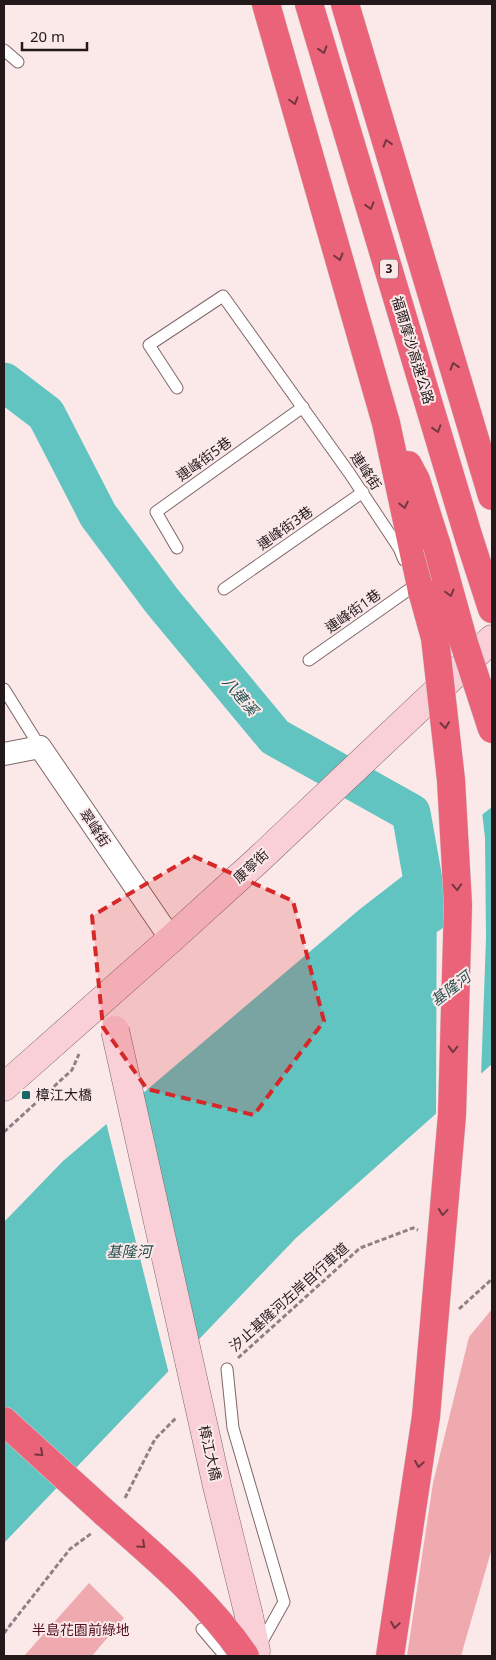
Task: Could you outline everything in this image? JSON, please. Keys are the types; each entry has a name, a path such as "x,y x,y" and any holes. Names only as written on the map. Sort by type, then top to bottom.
{"highway":[{"path":"266,4 386,423 418,588 435,638 451,780 458,904 452,1115 426,1416 390,1656"},
{"name":"福爾摩沙高速公路","path":"309,4 468,535 492,609"},
{"path":"345,4 492,496"},
{"path":"386,423 416,480 438,546 464,643 492,729"},
{"path":"4,1421 161,1562 252,1655"}],"street":[{"name":"康寧街","path":"4,1087 171,940 492,639"},
{"path":"4,754 40,747"},
{"name":"翠峰街","path":"40,747 171,940"},
{"name":"樟江大橋","path":"108,996 215,1476 249,1616 252,1655"}],"lane":[{"path":"4,50 18,62"},
{"name":"連峰街","path":"177,388 149,345 223,296 363,492 399,548 418,588 447,682"},
{"name":"連峰街5巷","path":"177,548 156,512 303,407"},
{"name":"連峰街3巷","path":"224,589 363,492"},
{"name":"連峰街1巷","path":"310,660 418,588"},
{"path":"4,689 40,747"},
{"path":"227,1369 233,1428 284,1602 252,1655"},
{"path":"202,1629 224,1656"}],"path":[{"name":"汐止基隆河左岸自行車道","path":"227,1369 360,1248 413,1228 421,1230"},
{"path":"455,1312 471,1300 492,1279"},
{"path":"125,1498 155,1440"},
{"path":"4,1633 70,1549 93,1532"}],"highlighted area":[{"path":"193,856 293,901 324,1021 254,1115 147,1089 103,1027 92,916"}],"green space":[{"path":"492,1309 492,1548 461,1656 407,1656 433,1483 469,1337"},
{"name":"半島花園前綠地","path":"89,1583 124,1618 92,1656 24,1656"}],"water":[{"name":"基隆河","path":"492,807 492,1064 296,1238 4,1543 4,1222 63,1161 360,909"}],"pier":[{"path":"482,812 485,838 486,938 481,1077 436,1117 437,846"},
{"path":"139,1094 196,1346 169,1374 106,1122"}],"waterway":[{"name":"八連溪","path":"4,382 46,414 98,515 162,601 275,737 411,813 429,914"}],"place":[{"name":"樟江大橋","path":"26,1095"}]}
